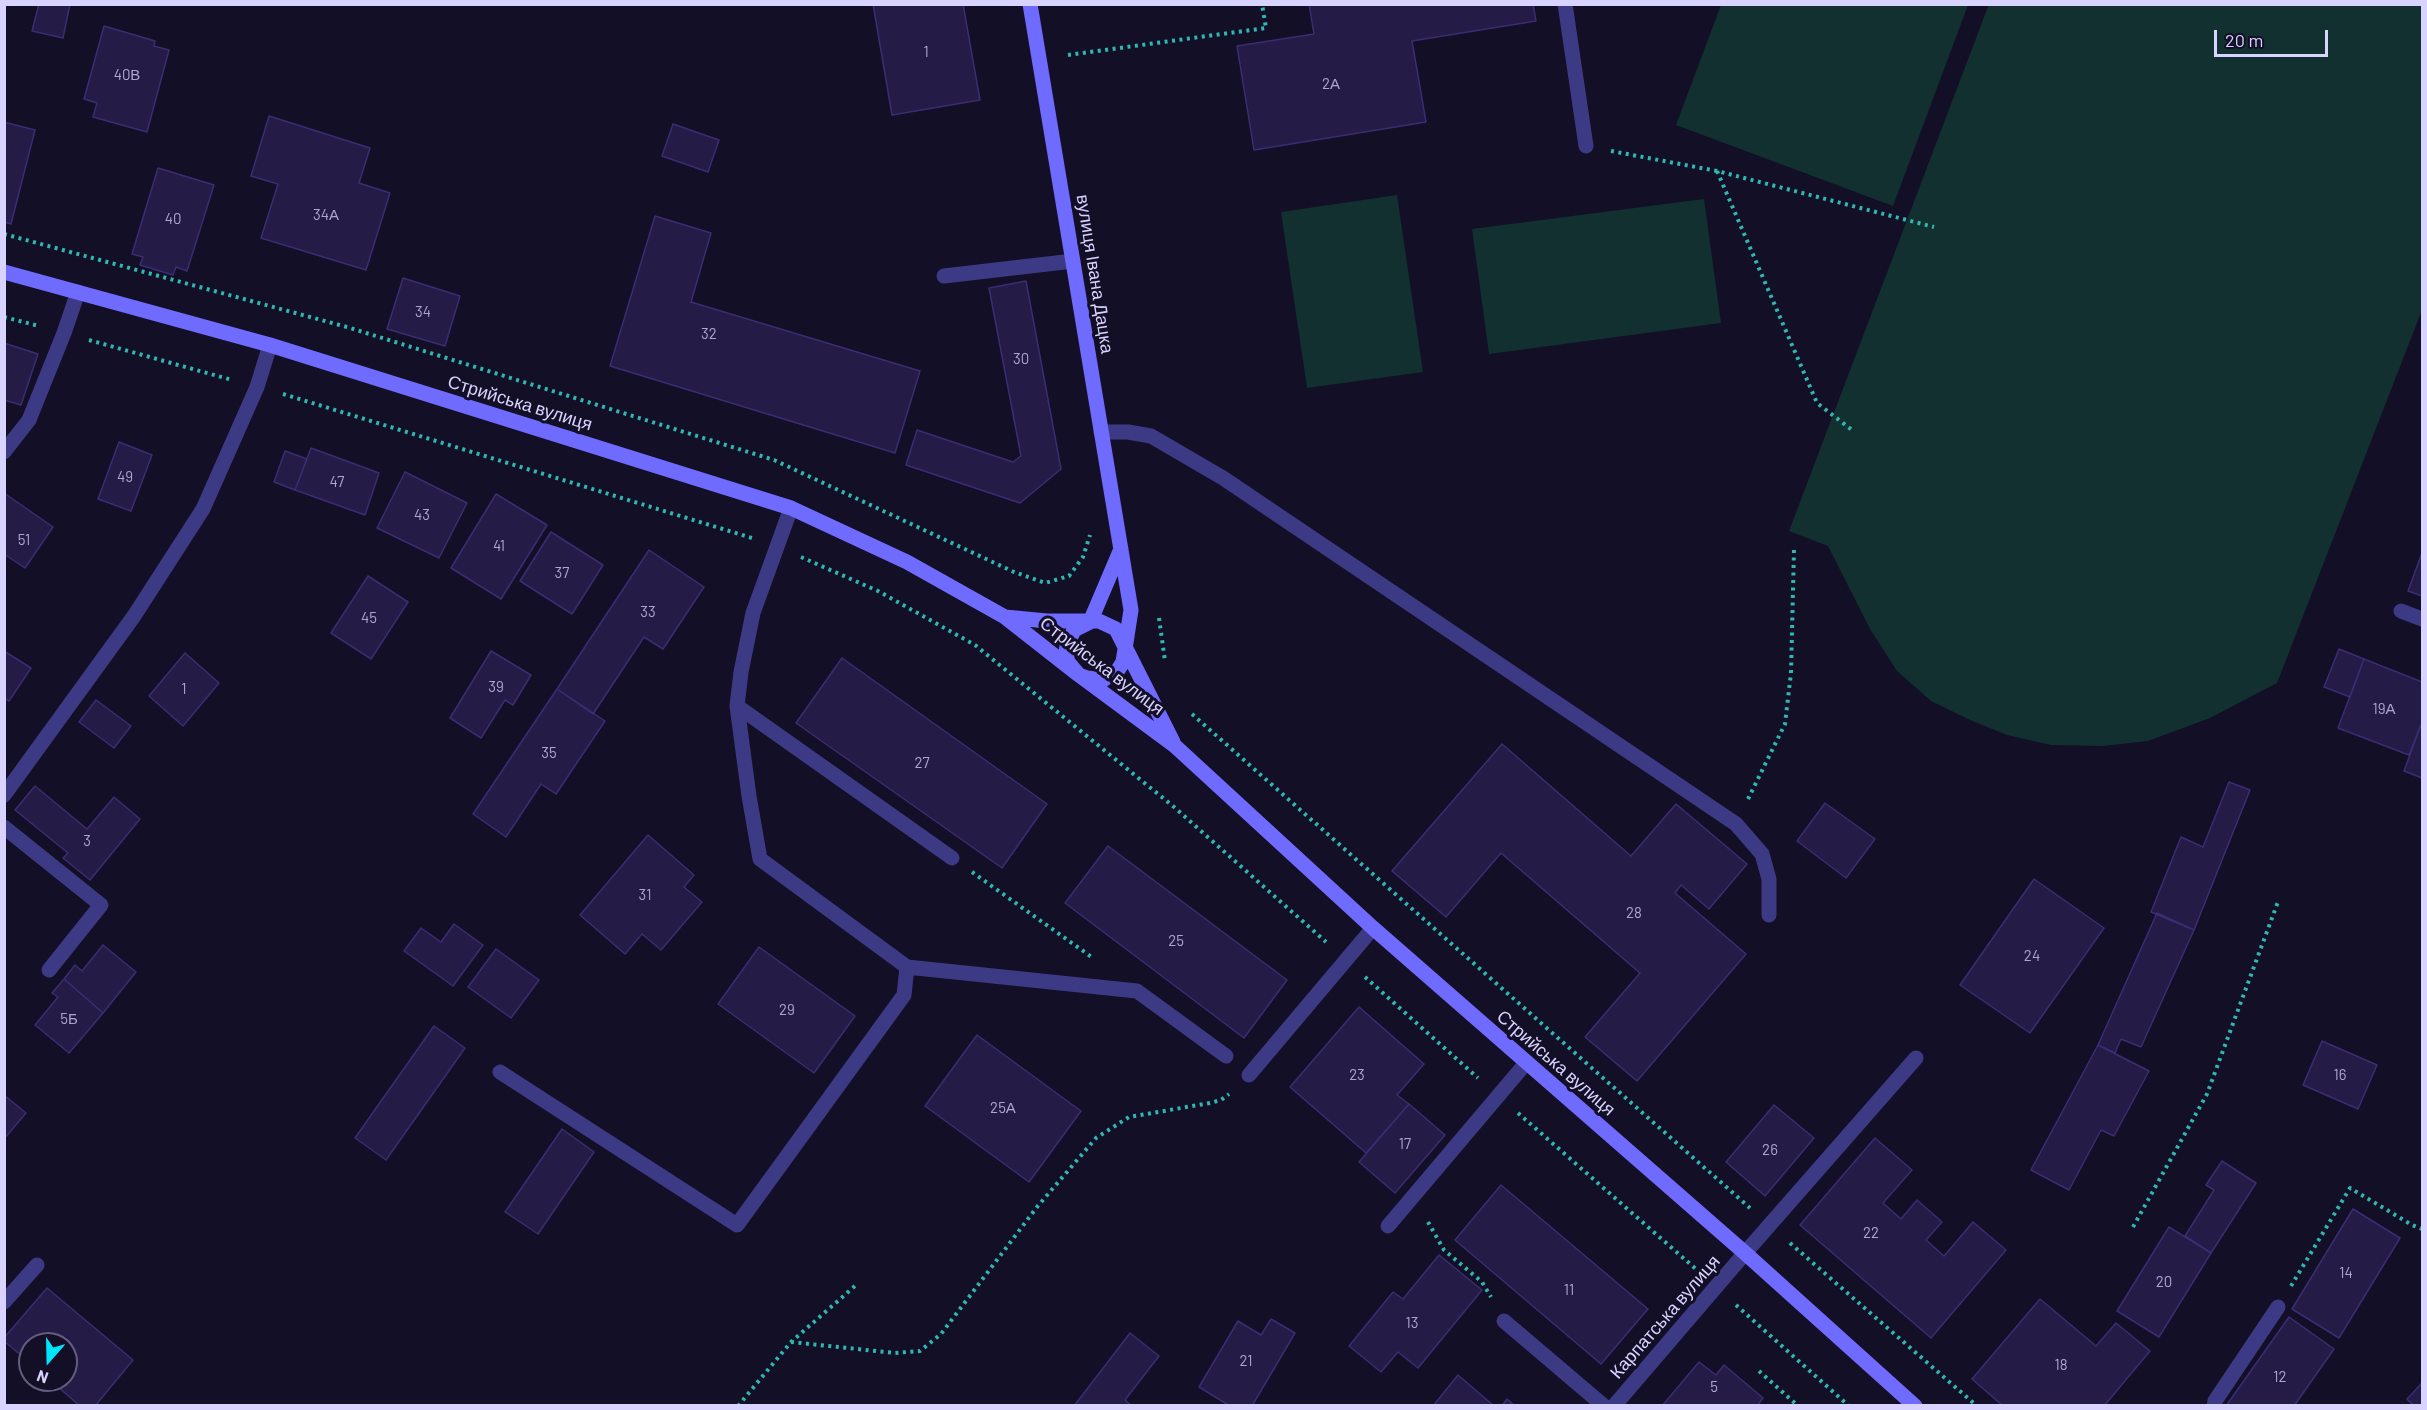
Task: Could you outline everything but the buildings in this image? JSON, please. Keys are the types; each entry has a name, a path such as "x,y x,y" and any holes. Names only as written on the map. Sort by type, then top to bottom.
{"main road":[{"name":"вулиця Івана Дацка","path":"1030,4 1131,610 1125,645"},
{"name":"Стрийська вулиця","path":"4,272 270,345 791,508 907,561 1005,617 1078,675 1175,746 1373,928 1745,1253 1915,1406"},
{"path":"1121,549 1090,622 1074,630 1067,645 1068,662 1078,675 1094,680 1110,676 1123,662 1125,645"},
{"name":"Стрийська вулиця","path":"1005,617 1099,621 1116,629 1175,746"}],"street":[{"path":"1565,4 1586,146"},
{"path":"944,276 1073,261"},
{"path":"4,452 29,420 78,292"},
{"path":"4,795 134,616 203,509 257,387 270,345"},
{"path":"1101,432 1128,432 1151,436 1223,478 1736,824 1762,854 1769,879 1769,915"},
{"path":"791,508 753,613 741,672 737,706 760,859 907,967 1137,991 1226,1056"},
{"path":"2401,611 2422,619"},
{"path":"737,706 952,858"},
{"path":"4,827 101,905 49,970"},
{"path":"1249,1075 1373,928"},
{"path":"500,1072 736,1225 904,995 907,967"},
{"name":"Карпатська вулиця","path":"1614,1406 1916,1058"},
{"path":"1388,1226 1526,1063"},
{"path":"4,1302 37,1265"},
{"path":"2214,1406 2215,1401 2278,1307"},
{"path":"1504,1321 1604,1406"}],"path":[{"path":"1068,55 1266,28 1262,4"},
{"path":"1067,45 1070,66"},
{"path":"1586,146 1717,171 1934,227"},
{"path":"1717,171 1816,403 1852,430"},
{"path":"4,234 347,327 774,460 1014,572 1045,583 1069,576 1083,556 1092,530"},
{"path":"4,317 257,387 777,546 878,591 975,645 1174,807 1849,1406"},
{"path":"1736,824 1785,724 1791,673 1794,549"},
{"path":"1158,615 1166,662"},
{"path":"1187,710 1977,1406"},
{"path":"952,858 1137,991"},
{"path":"2133,1227 2207,1094 2279,899"},
{"path":"791,1342 895,1353 920,1351 941,1334 1037,1207 1095,1138 1129,1117 1221,1100 1249,1075"},
{"path":"2278,1307 2350,1188 2422,1229"},
{"path":"1419,1189 1422,1208 1430,1228 1444,1250 1482,1282"},
{"path":"738,1406 791,1342 855,1286"},
{"path":"1759,1371 1798,1406"}],"green space":[{"path":"1989,4 2422,5 2422,310 2277,683 2210,718 2148,741 2103,746 2051,745 2007,735 1931,701 1897,671 1870,629 1828,546 1789,531"},
{"path":"1721,5 1968,5 1893,206 1676,125"},
{"path":"1397,195 1423,372 1307,388 1281,212"},
{"path":"1704,199 1721,323 1489,354 1472,229"}]}
